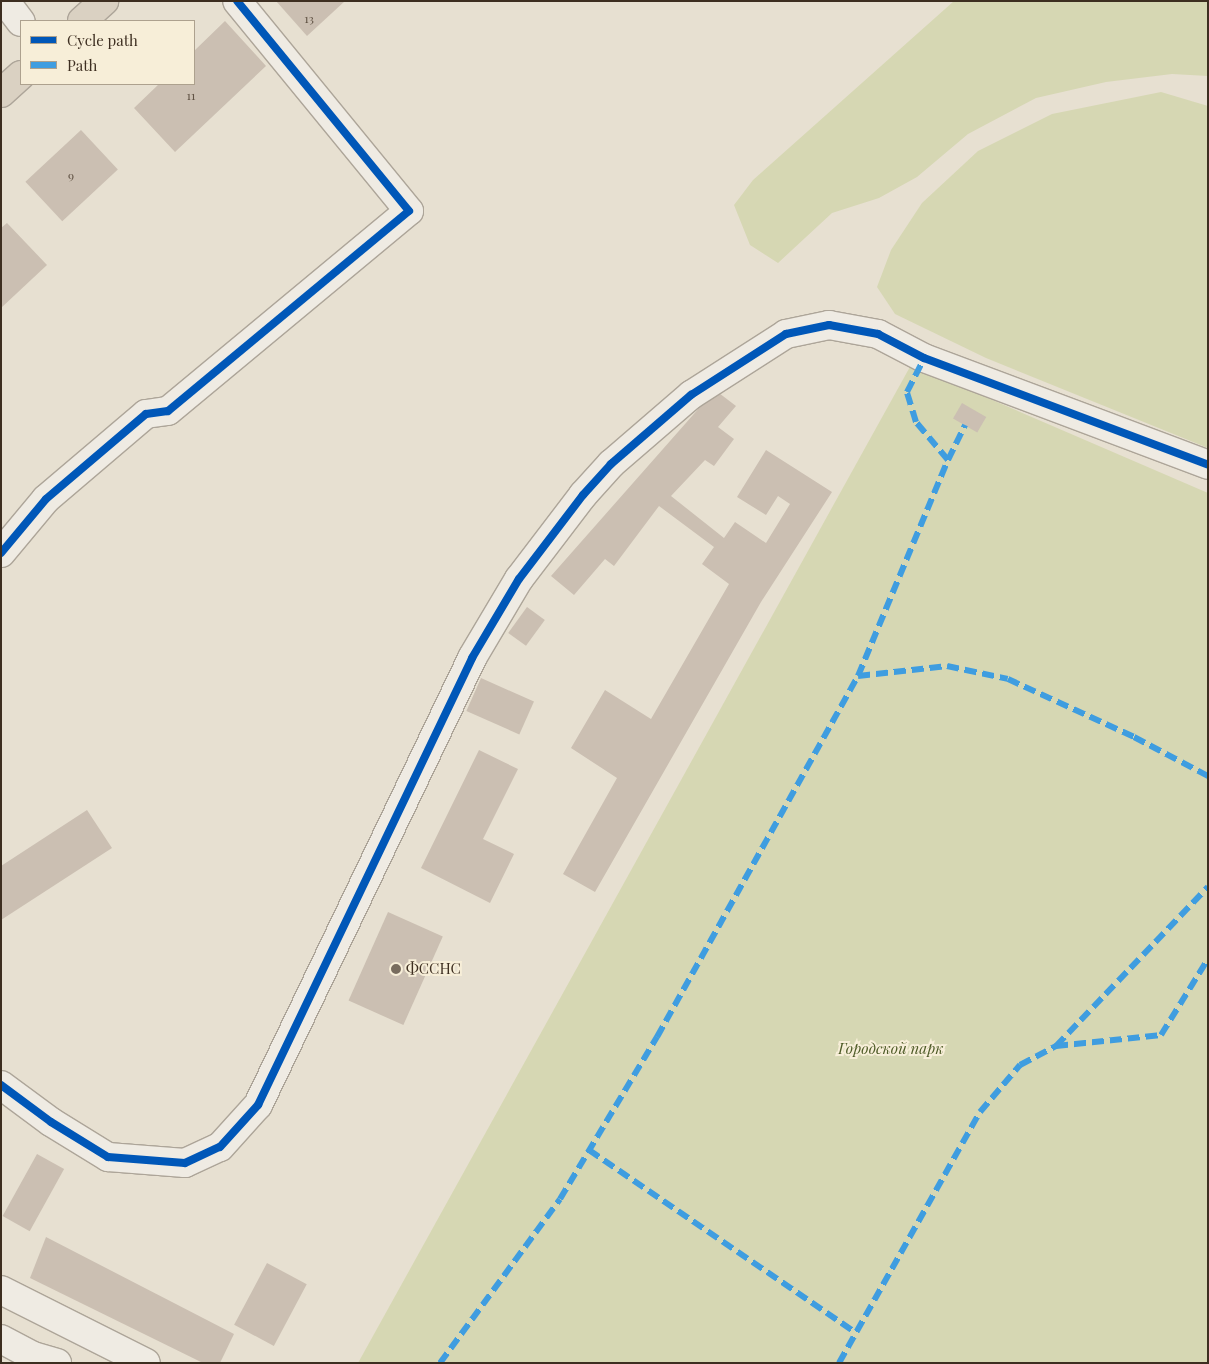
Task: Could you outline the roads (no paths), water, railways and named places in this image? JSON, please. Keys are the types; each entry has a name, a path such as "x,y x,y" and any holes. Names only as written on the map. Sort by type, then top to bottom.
{"highway":[{"path":"83,20 104,1"},
{"path":"1,93 20,76"}],"street":[{"path":"5,1 20,21"},
{"path":"1,553 46,499 146,414 168,411 409,211 237,1"},
{"path":"1,1085 51,1122 108,1157 185,1163 220,1147 258,1104 472,658 519,579 583,495 610,464 691,395 786,334 829,325 878,334 924,358 1208,465"},
{"path":"1,1290 146,1363"},
{"path":"1,1339 34,1356 57,1363"}],"place":[{"name":"ФССНС","path":"396,969"}],"park label":[{"name":"Городской парк","path":"891,1049"}]}
